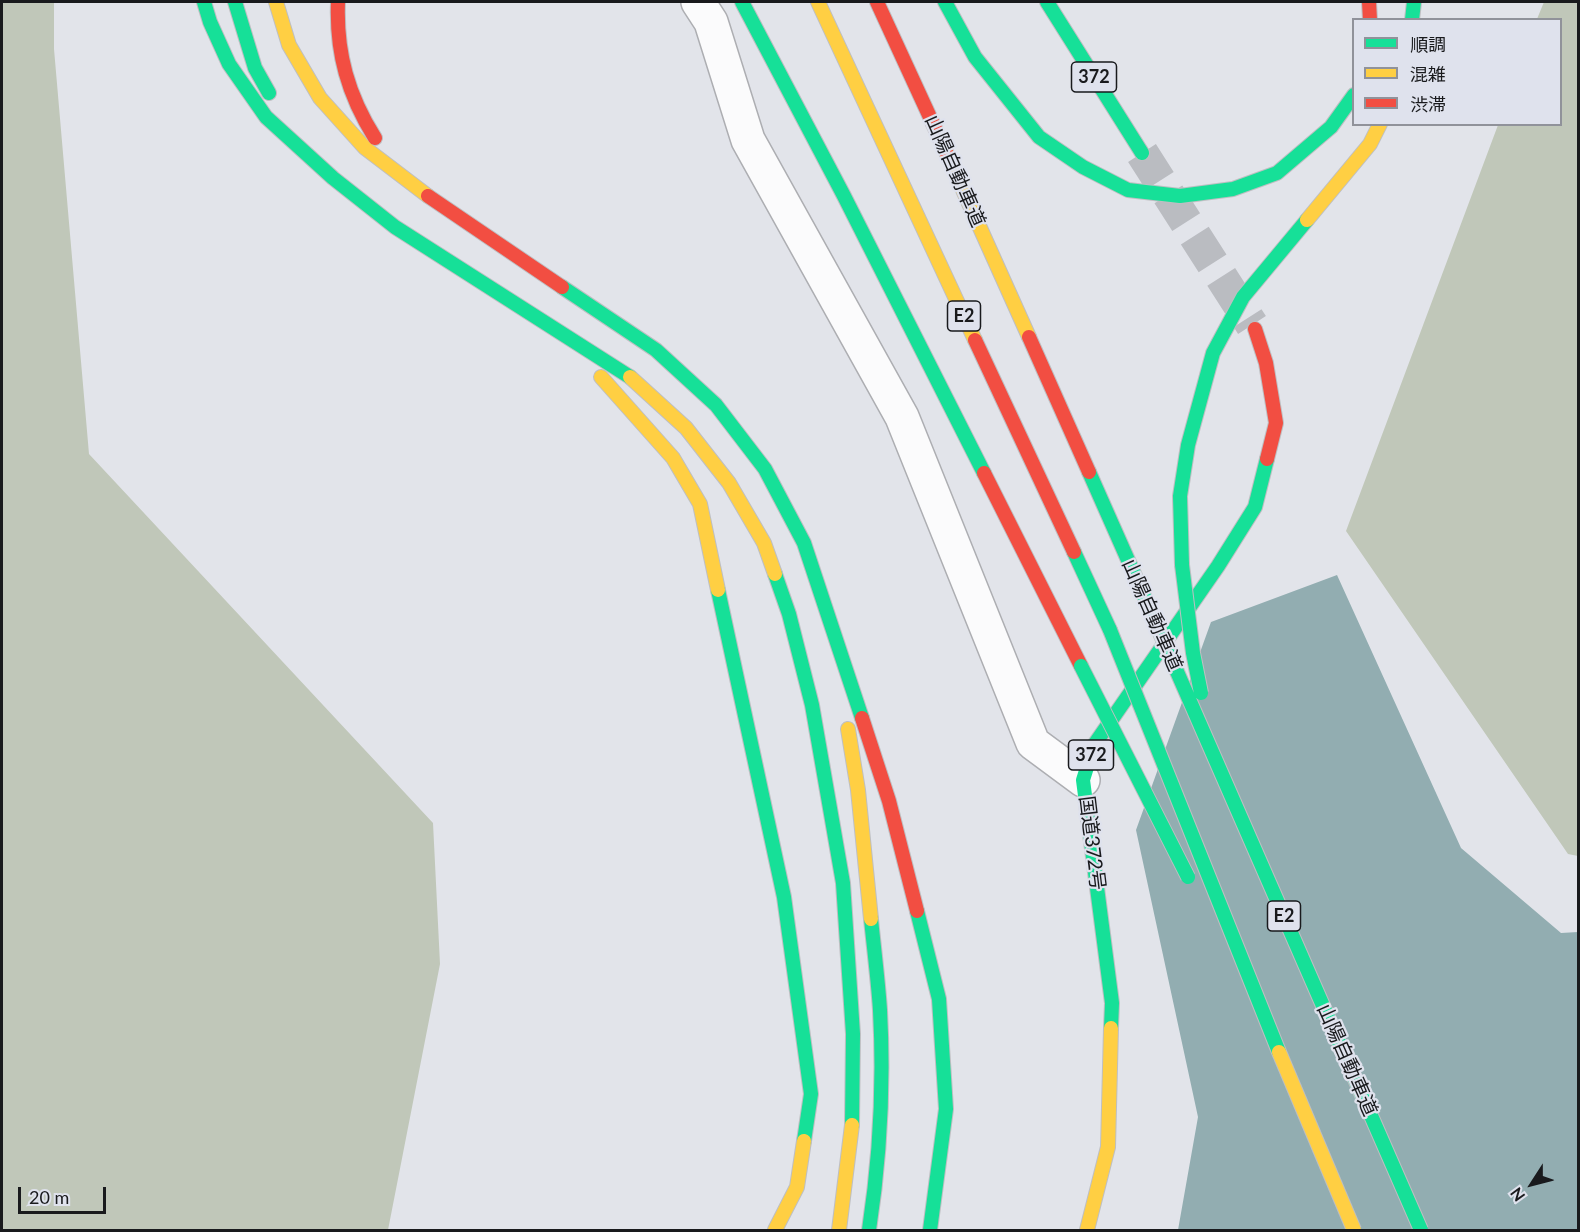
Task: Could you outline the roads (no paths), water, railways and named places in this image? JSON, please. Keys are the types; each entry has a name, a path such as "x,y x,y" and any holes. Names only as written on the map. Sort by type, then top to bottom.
{"highway":[{"path":"204,2 210,22 229,64 266,117 333,178 395,227 558,333 624,372 686,428 729,483 764,543 789,614 812,705 843,883 853,1034 852,1134 839,1230"},
{"path":"235,2 255,68 278,107 333,178"},
{"path":"276,2 289,45 320,98 365,148 434,201 656,350 716,405 765,469 804,543 889,801 939,999 946,1109 930,1230"},
{"path":"338,2 339,49 346,81 360,115 379,144 434,201"},
{"path":"742,2 822,154 1194,889"},
{"name":"E2","path":"818,2 1110,630 1353,1230"},
{"name":"山陽自動車道","path":"877,2 961,184 1147,603 1421,1230"},
{"path":"945,2 975,57 1039,137 1083,167 1128,190 1180,196 1233,189 1277,173 1331,127 1352,96"},
{"name":"372","path":"1047,2 1142,153"},
{"path":"1369,2 1370,18"},
{"path":"1412,18 1414,2"},
{"path":"1213,753 1193,653 1182,565 1180,496 1188,445 1213,353 1243,297 1370,144 1379,126"},
{"name":"国道372号","path":"1088,1230 1107,1147 1112,1003 1083,780 1094,745 1218,566 1255,507 1276,423 1266,363 1255,329"},
{"path":"558,333 637,416 673,458 700,504 784,897 810,1094 796,1187 775,1230"},
{"path":"830,623 858,790 880,1011 881,1121 869,1230"},
{"path":"1221,942 1295,1090"}],"street":[{"path":"698,2 711,22 748,140 902,417 1033,743 1083,780"}],"water":[{"path":"1337,575 1461,848 1561,933 1578,932 1578,1230 1178,1230 1198,1117 1136,830 1211,622"}],"tunnel":[{"path":"1142,153 1252,325"}]}
